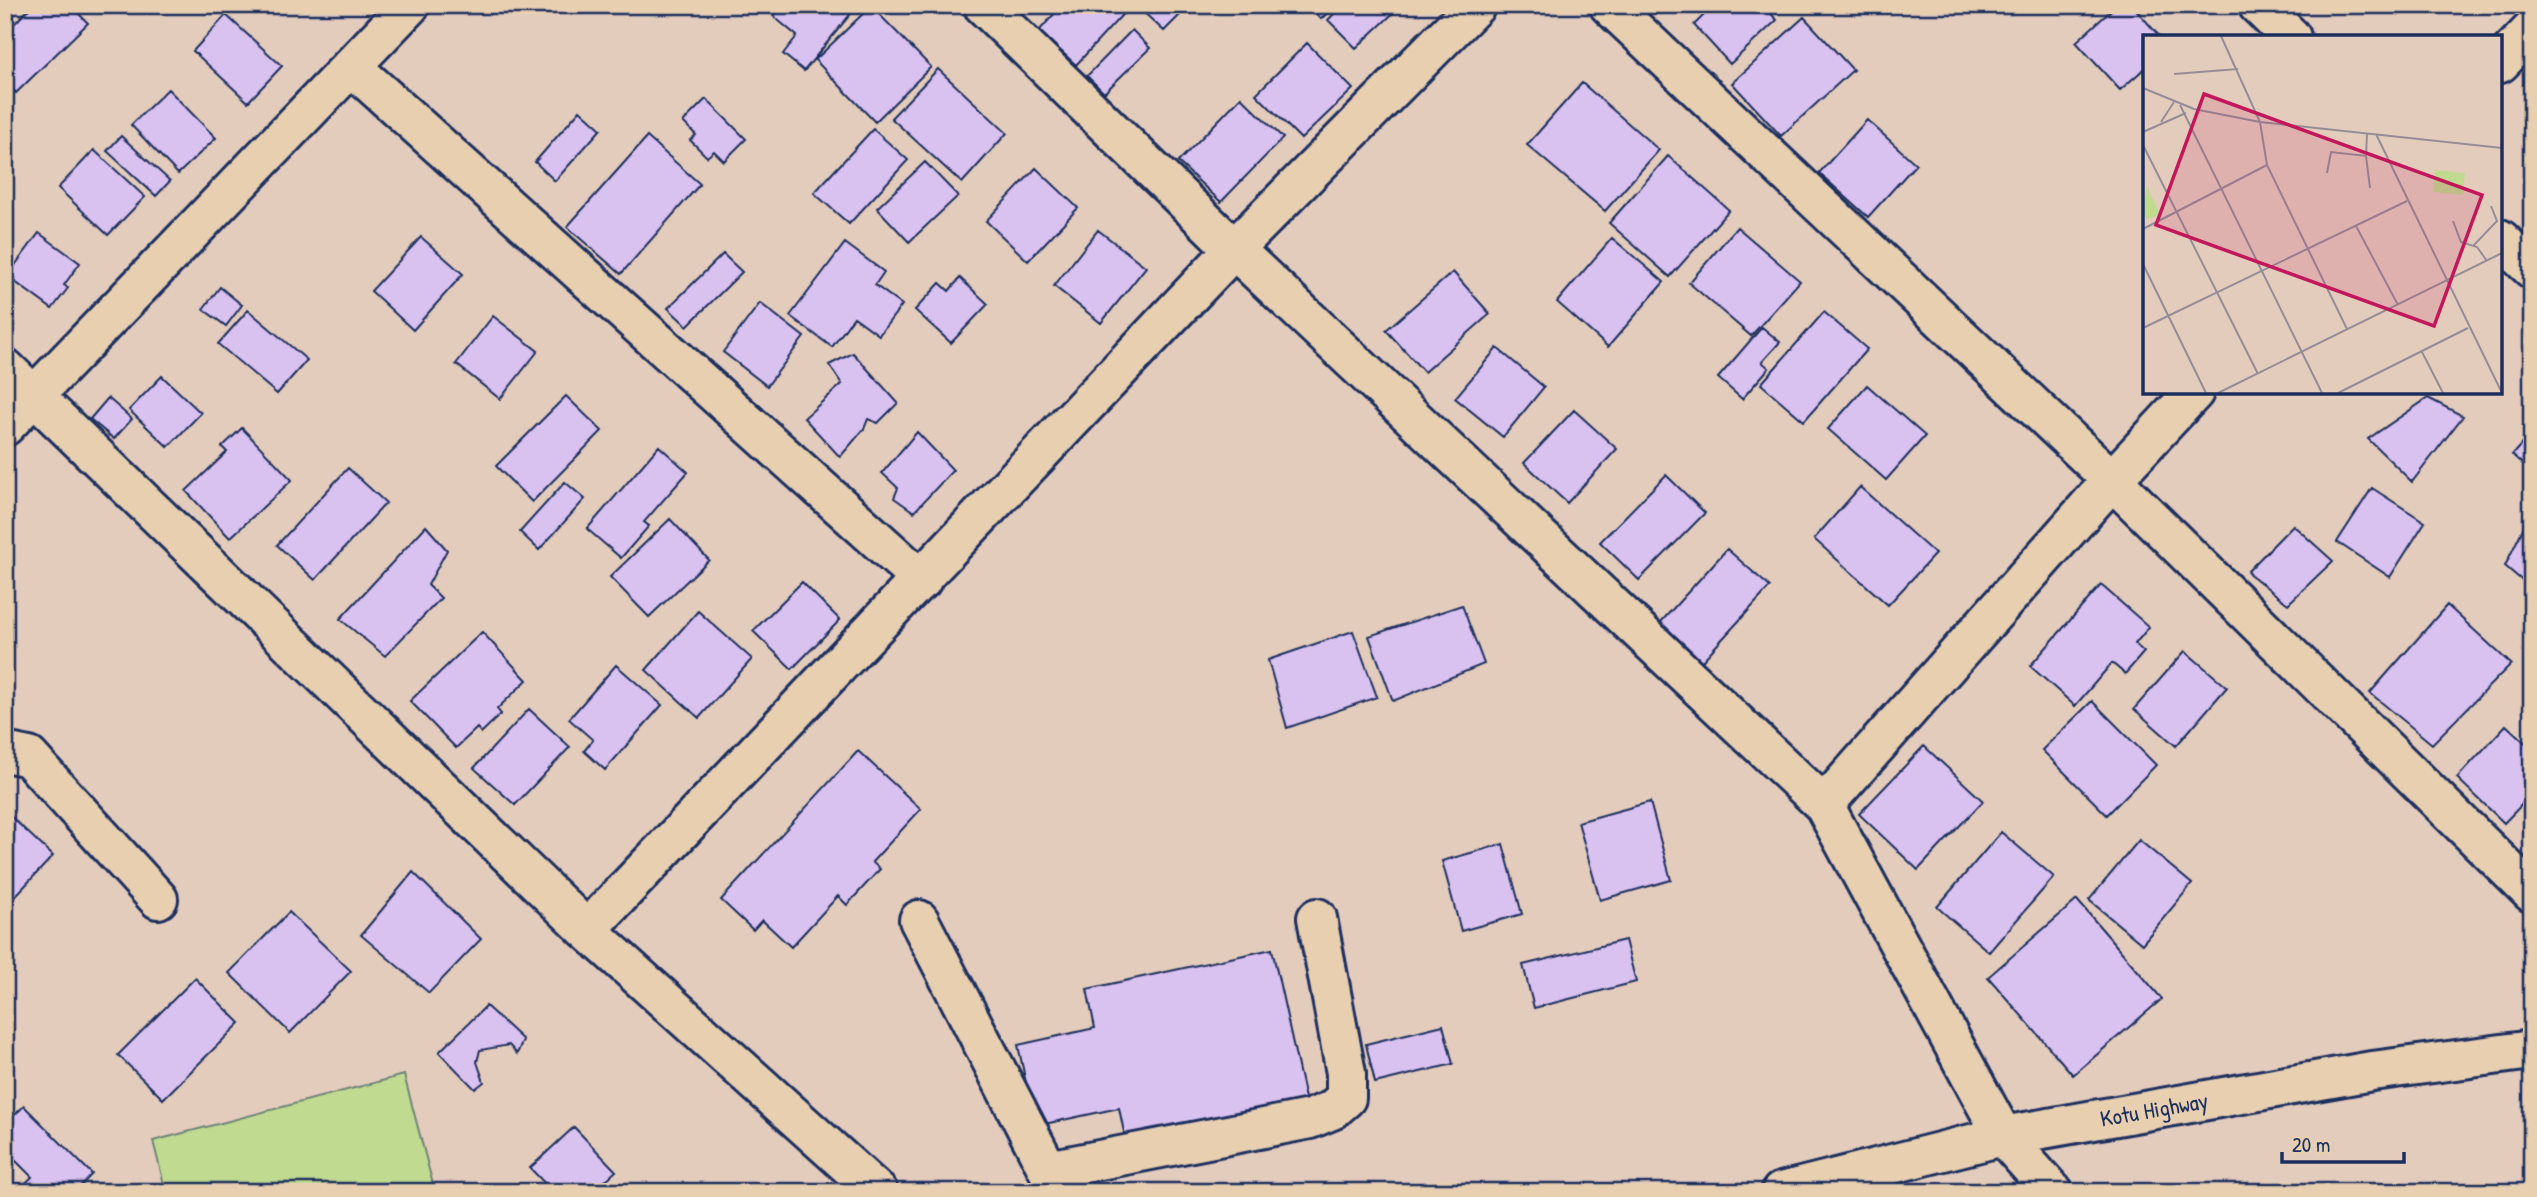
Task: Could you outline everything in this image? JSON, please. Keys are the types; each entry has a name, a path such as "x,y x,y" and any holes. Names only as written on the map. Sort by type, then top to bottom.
{"street":[{"path":"5,426 410,5"},
{"path":"983,5 1234,249 1824,805 2003,1136 2053,1192"},
{"path":"587,930 1234,249 1476,5"},
{"path":"1609,5 2112,480 2532,893"},
{"path":"2258,5 2289,35"},
{"path":"2502,62 2532,30"},
{"path":"351,66 922,580"},
{"path":"2502,241 2532,269"},
{"path":"5,368 587,930 878,1192"},
{"path":"1824,805 2112,480 2192,394"},
{"path":"5,752 29,757 158,899"},
{"path":"919,920 1054,1181 1310,1119 1332,1110 1346,1098 1346,1073 1317,918"},
{"name":"Kotu Highway","path":"1781,1192 2003,1136 2372,1071 2532,1050"}],"green space":[{"path":"404,1075 435,1192 166,1192 153,1141"}],"building":[{"path":"33,5 70,5 88,23 16,93 5,82 5,33"},
{"path":"783,5 858,5 804,71 783,54 797,36 773,16"},
{"path":"1062,5 1131,5 1076,65 1039,31"},
{"path":"1144,5 1190,5 1164,31 1140,9"},
{"path":"1308,5 1336,5 1321,19"},
{"path":"1343,5 1402,5 1356,48 1328,20"},
{"path":"1714,5 1763,5 1777,20 1730,64 1694,25"},
{"path":"2117,5 2132,5 2158,35 2143,35 2143,70 2120,90 2076,42"},
{"path":"871,6 931,67 875,122 815,60"},
{"path":"226,15 282,66 248,102 193,51"},
{"path":"1804,17 1853,70 1781,136 1732,83"},
{"path":"1132,30 1150,48 1104,93 1087,76"},
{"path":"1307,43 1353,89 1301,139 1256,94"},
{"path":"938,69 1007,133 962,183 891,118"},
{"path":"1582,83 1659,150 1605,211 1527,145"},
{"path":"168,89 216,138 178,174 131,125"},
{"path":"1241,97 1283,138 1221,202 1178,162"},
{"path":"706,99 746,139 724,161 714,151 707,157 690,140 696,135 683,122"},
{"path":"580,110 601,129 555,181 535,162"},
{"path":"1867,120 1916,164 1868,217 1819,173"},
{"path":"873,129 908,160 849,224 814,193"},
{"path":"121,136 170,181 156,196 107,151"},
{"path":"647,137 700,184 621,274 567,227"},
{"path":"94,150 145,197 108,235 58,188"},
{"path":"1668,156 1729,210 1670,277 1609,223"},
{"path":"925,162 958,196 909,242 877,208"},
{"path":"1036,168 1078,208 1028,261 986,221"},
{"path":"1737,227 1800,281 1751,336 1689,283"},
{"path":"1098,230 1146,267 1101,323 1054,286"},
{"path":"39,233 80,263 64,285 68,288 52,309 7,276"},
{"path":"421,237 463,274 413,330 371,291"},
{"path":"1612,238 1664,282 1608,347 1557,302"},
{"path":"845,243 884,272 875,285 902,305 879,335 854,317 832,347 790,316"},
{"path":"723,254 742,272 687,326 668,308"},
{"path":"1453,272 1490,314 1424,372 1386,330"},
{"path":"960,278 988,304 951,343 915,310 940,283 949,291"},
{"path":"220,287 242,305 226,326 203,309"},
{"path":"760,303 804,337 767,386 723,352"},
{"path":"248,310 307,360 277,394 218,344"},
{"path":"1824,312 1867,349 1804,421 1761,384"},
{"path":"493,316 538,351 500,399 456,364"},
{"path":"1762,327 1780,342 1762,362 1769,368 1742,399 1718,378"},
{"path":"1497,348 1544,387 1503,437 1455,398"},
{"path":"853,353 898,403 878,423 868,419 864,429 840,457 804,418 842,384 829,365"},
{"path":"162,376 201,413 168,447 129,410"},
{"path":"1867,385 1925,436 1886,480 1828,429"},
{"path":"566,396 602,431 532,502 496,466"},
{"path":"108,398 132,419 114,439 90,419"},
{"path":"2428,398 2463,416 2412,482 2368,439"},
{"path":"1574,410 1617,449 1567,503 1524,463"},
{"path":"242,428 292,480 230,538 186,491 227,452 222,447"},
{"path":"917,432 953,470 914,512 894,498 898,488 882,473"},
{"path":"2532,432 2532,472 2512,455"},
{"path":"659,446 688,472 644,522 649,526 621,558 587,529"},
{"path":"348,468 386,503 315,580 277,545"},
{"path":"1666,475 1705,513 1639,580 1600,542"},
{"path":"565,482 585,499 539,550 520,532"},
{"path":"1860,487 1935,554 1888,605 1814,539"},
{"path":"2372,488 2425,522 2390,577 2337,542"},
{"path":"670,519 709,560 649,617 610,577"},
{"path":"2526,522 2532,527 2532,589 2505,566"},
{"path":"2293,525 2333,561 2288,604 2247,572"},
{"path":"426,526 447,550 428,585 441,598 385,656 340,619"},
{"path":"1727,549 1770,587 1693,671 1651,633"},
{"path":"802,582 840,620 792,669 753,631"},
{"path":"2101,585 2149,627 2135,644 2144,652 2125,674 2112,663 2075,706 2030,666"},
{"path":"1462,605 1484,664 1393,701 1369,636"},
{"path":"2447,605 2511,664 2432,744 2370,693"},
{"path":"698,611 752,659 699,718 646,670"},
{"path":"1353,631 1377,697 1287,728 1268,660"},
{"path":"482,632 527,680 497,709 501,714 481,733 477,728 456,748 410,701"},
{"path":"2185,651 2227,687 2176,746 2134,709"},
{"path":"616,665 662,705 605,770 584,751 593,740 569,719"},
{"path":"2092,701 2156,765 2107,815 2042,750"},
{"path":"529,709 570,747 515,805 474,768"},
{"path":"2506,725 2532,749 2532,794 2504,823 2457,778"},
{"path":"1924,746 1983,801 1918,870 1859,814"},
{"path":"858,751 921,809 872,862 880,869 847,905 838,896 791,947 762,920 753,930 721,900"},
{"path":"1650,802 1671,880 1600,900 1578,822"},
{"path":"5,811 53,856 5,907"},
{"path":"2001,832 2054,877 1989,952 1937,907"},
{"path":"2139,840 2192,884 2142,944 2089,900"},
{"path":"1503,844 1522,914 1461,931 1442,861"},
{"path":"413,872 481,939 429,993 361,935"},
{"path":"2077,900 2162,999 2073,1075 1988,977"},
{"path":"289,912 351,971 290,1033 229,973"},
{"path":"1625,940 1636,982 1534,1008 1523,965"},
{"path":"1272,949 1306,1103 1126,1142 1119,1108 1035,1126 1018,1045 1095,1028 1087,989"},
{"path":"195,978 240,1023 163,1099 118,1055"},
{"path":"486,1006 523,1040 517,1054 509,1045 480,1050 477,1062 484,1082 475,1089 439,1052"},
{"path":"1443,1025 1453,1064 1375,1083 1366,1044"},
{"path":"24,1106 92,1174 75,1192 16,1192 32,1177 5,1150 5,1124"},
{"path":"574,1127 616,1171 593,1192 553,1192 530,1168"}]}
